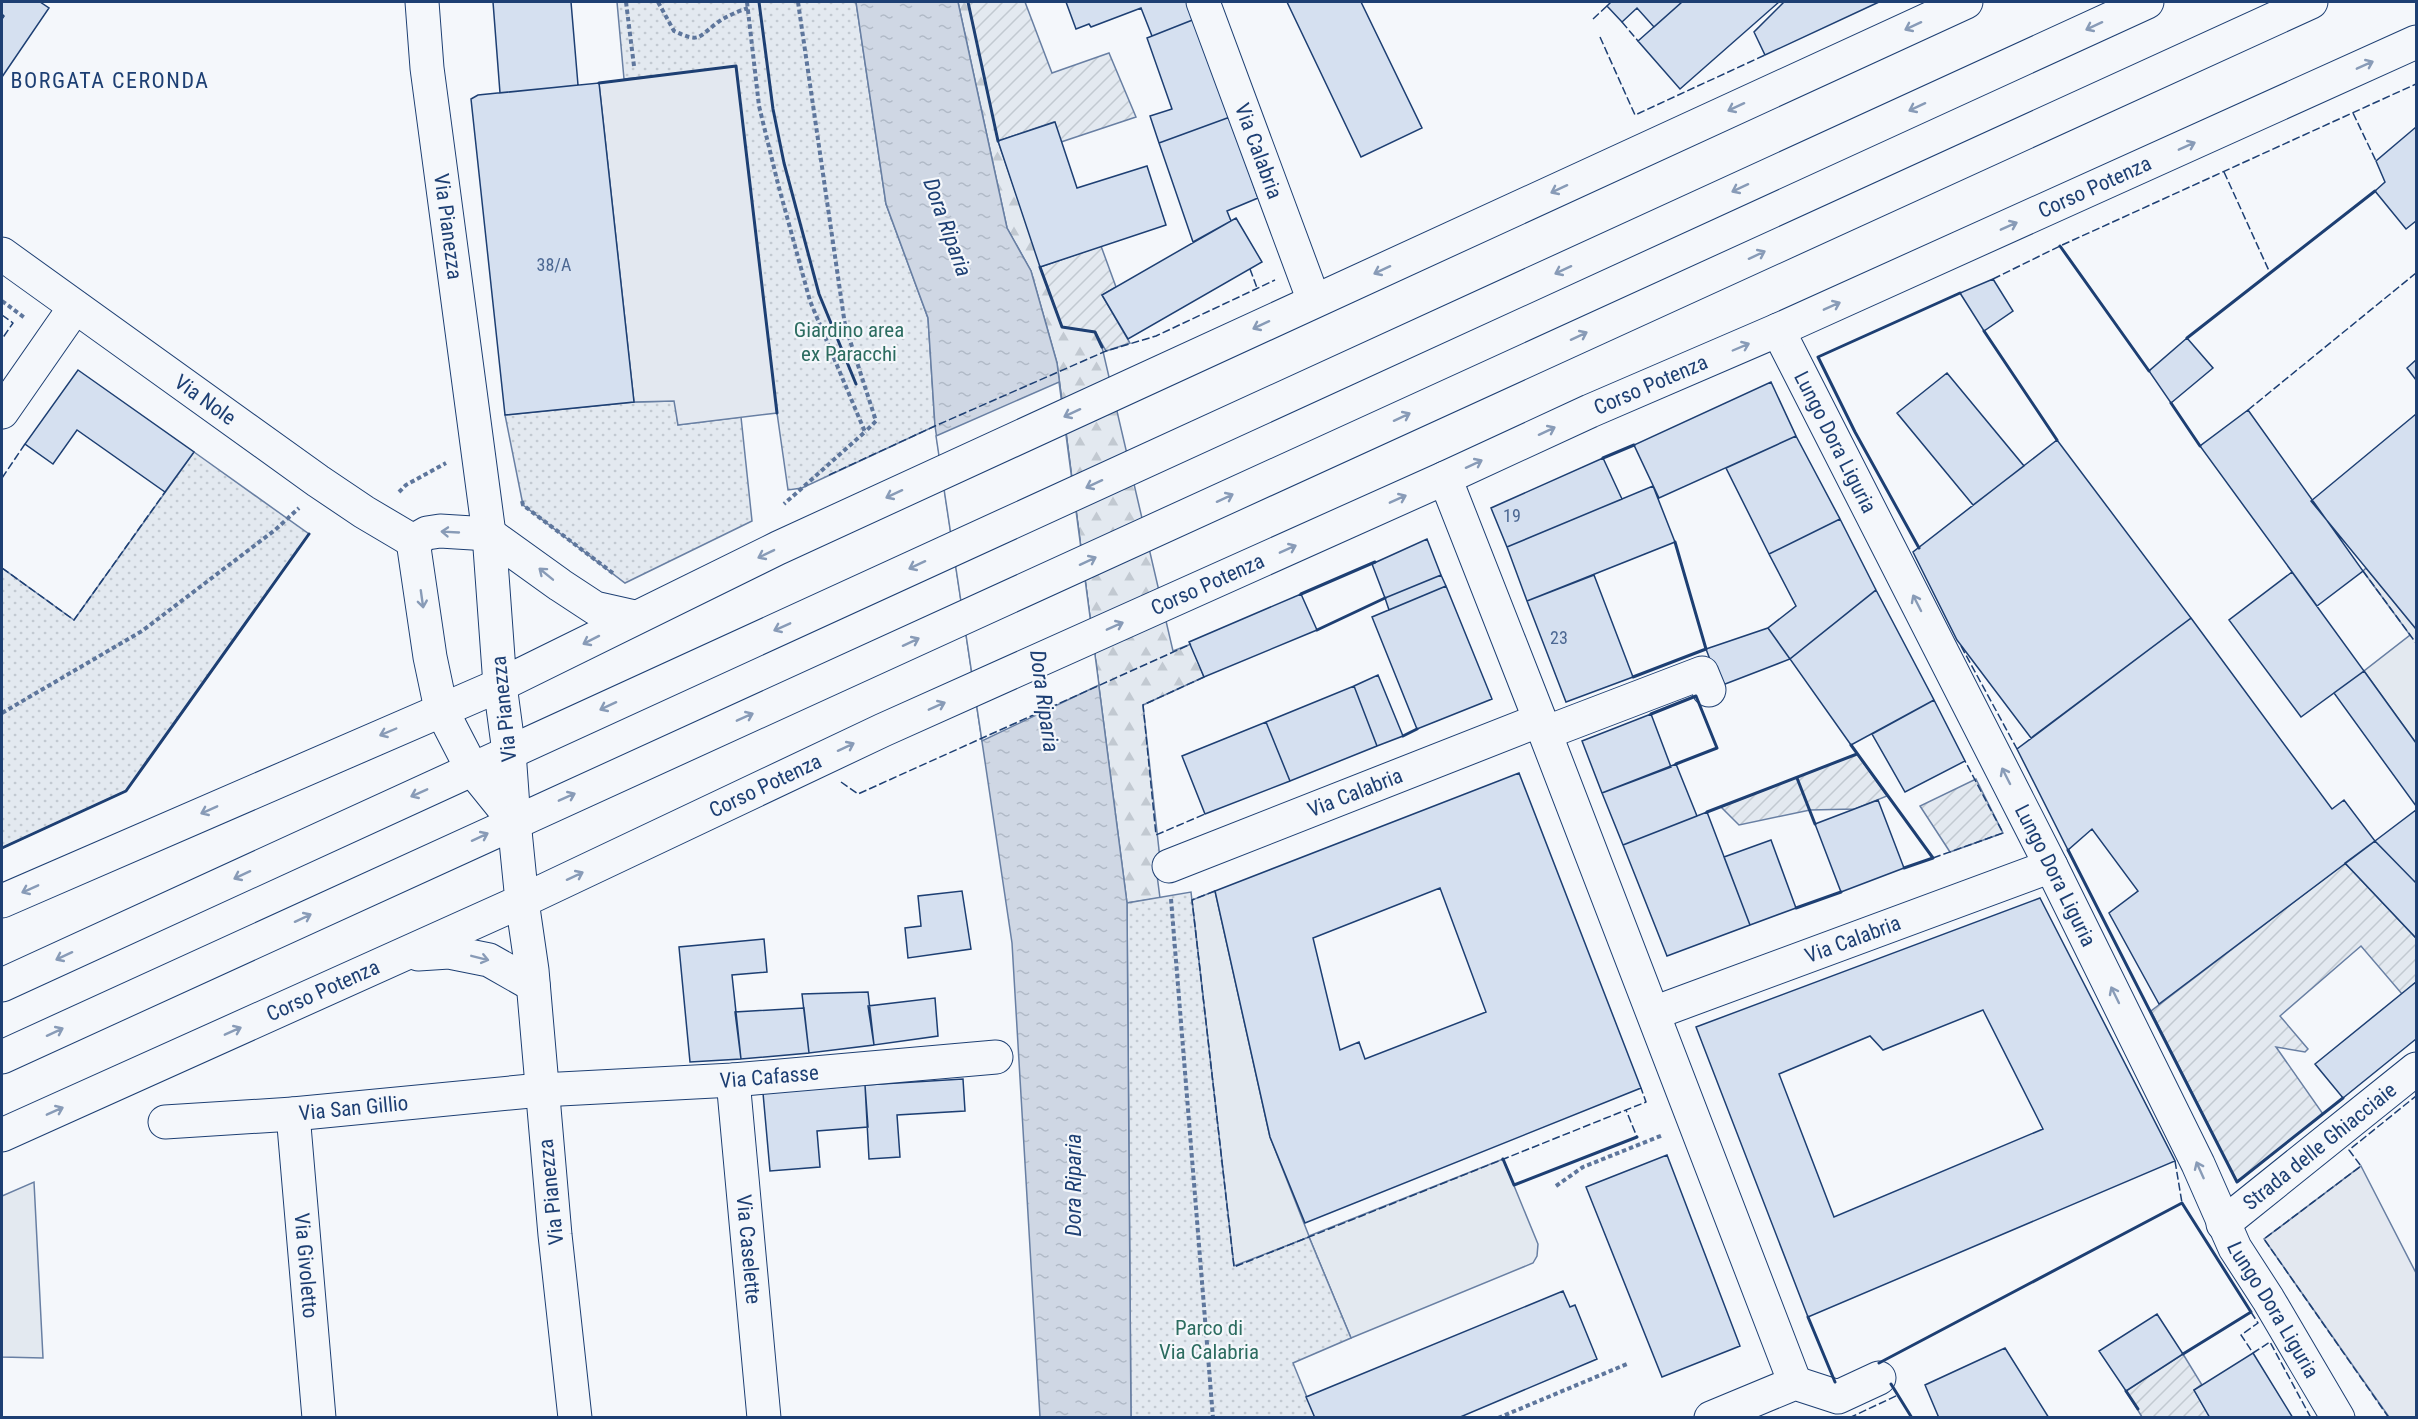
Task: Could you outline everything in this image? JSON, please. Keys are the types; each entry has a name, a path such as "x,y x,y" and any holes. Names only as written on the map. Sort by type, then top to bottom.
{"street":[{"name":"Via Pianezza","path":"422,2 427,68 489,534 500,685 533,985 541,1090 575,1418"},
{"name":"Via Calabria","path":"1203,2 1314,301"},
{"path":"2,901 500,685 819,529 1966,2"},
{"path":"2,985 2147,2"},
{"path":"2,1057 514,821 2311,2"},
{"name":"Corso Potenza","path":"2,1135 522,901 883,730 2416,42"},
{"name":"Via Nole","path":"2,254 318,481 413,541"},
{"path":"2,412 75,307"},
{"name":"Lungo Dora Liguria","path":"1778,330 2051,866 2198,1164 2235,1248 2338,1418"},
{"path":"1445,478 1654,1013 1795,1383"},
{"path":"514,821 472,769 441,709 430,657 413,541 427,533 440,531 489,534 595,608 635,617"},
{"name":"Via Calabria","path":"1169,866 1543,727 1702,673 1709,690"},
{"name":"Via Calabria","path":"1654,1013 2051,866"},
{"path":"401,956 449,952 471,955 497,962 533,985"},
{"name":"Via Cafasse","path":"541,1090 733,1080 996,1058"},
{"name":"Strada delle Ghiacciaie","path":"2223,1224 2416,1069"},
{"name":"Via Caselette","path":"733,1080 764,1418"},
{"name":"Via San Gillio","path":"165,1122 293,1114 541,1090"},
{"name":"Via Givoletto","path":"293,1114 319,1418"},
{"path":"1711,1418 1795,1383 1838,1397 1879,1378"}],"path":[{"path":"626,2 634,66"},
{"path":"658,2 674,31 696,38 704,36 715,24 729,15 748,8"},
{"path":"747,2 759,106 810,301 865,432"},
{"path":"782,506 876,421 844,325 798,2"},
{"path":"374,518 406,485 447,463 478,452"},
{"path":"2,714 142,632 275,530 300,506 318,481"},
{"path":"523,504 616,576"},
{"path":"1169,866 1213,1418"},
{"path":"1556,1186 1583,1167 1695,1122"},
{"path":"1498,1418 1627,1364"}],"green space":[{"name":"Giardino area ex Paracchi","path":"617,2 856,2 886,204 928,318 935,426 802,488 788,490 736,67 624,79"},
{"path":"958,2 968,2 998,141 1062,327 1095,332 1102,347 1173,651 1191,644 1204,677 1143,705 1160,859 1157,875 1160,898 1127,903 1057,363 1031,271 1007,228"},
{"path":"968,2 1025,2 1052,73 1109,53 1136,117 1061,142 1054,122 998,141"},
{"path":"1101,246 1116,287 1102,295 1130,343 1106,351 1095,332 1062,327 1040,267"},
{"path":"675,401 678,425 741,417 752,521 625,583 523,505 505,415 634,402"},
{"path":"194,452 309,534 126,791 2,848 2,568 74,620"},
{"path":"2366,568 2416,629 2416,743 2364,671 2410,635 2363,571"},
{"path":"1857,754 1887,796 1855,809 1810,810 1739,825 1721,807"},
{"path":"1976,779 2003,833 1950,852 1920,806"},
{"path":"2345,863 2416,938 2416,982 2402,994 2361,946 2280,1016 2308,1049 2305,1052 2276,1047 2323,1114 2237,1182 2151,1011"},
{"path":"1215,891 1270,1137 1309,1236 1503,1159 1538,1244 1537,1256 1533,1263 1351,1338 1309,1237 1234,1267 1192,900"},
{"name":"Parco di Via Calabria","path":"1191,892 1234,1266 1309,1237 1351,1338 1293,1363 1315,1417 1131,1417 1127,903"},
{"path":"34,1182 43,1358 2,1357 2,1196"},
{"path":"2183,1354 2202,1385 2194,1390 2210,1417 2142,1417 2126,1391"}],"shaded area":[{"path":"736,66 777,413 678,425 674,401 634,402 599,83"},
{"path":"2361,1166 2416,1273 2416,1417 2389,1417 2264,1239"}],"water":[{"name":"Dora Riparia","path":"856,2 958,2 1007,228 1031,271 1057,363 1127,903 1131,1417 1040,1417 1012,943 935,426 928,318 886,204"}],"pier":[{"path":"1059,382 1099,685 982,741 936,436"}],"building":[{"path":"2,2 40,2 49,8 2,77 2,19 4,16"},
{"path":"493,2 571,2 578,85 500,93"},
{"path":"1066,2 1188,2 1195,19 1152,36 1141,8 1091,27 1089,24 1076,29"},
{"path":"1287,2 1361,2 1422,128 1361,157"},
{"path":"1611,2 1682,2 1654,27 1637,8 1622,22 1607,6"},
{"path":"1682,2 1779,2 1680,89 1638,41"},
{"path":"1784,2 1879,2 1765,55 1754,32"},
{"path":"1195,19 1230,117 1159,143 1150,116 1172,109 1147,38"},
{"path":"599,83 634,402 505,415 471,99 478,95"},
{"path":"1230,117 1258,198 1227,211 1231,221 1193,242 1159,143"},
{"path":"1055,122 1077,188 1147,166 1166,225 1040,267 998,141"},
{"path":"2416,127 2416,221 2406,229 2375,191 2385,182 2376,161"},
{"path":"1236,218 1262,262 1128,339 1102,295"},
{"path":"1993,279 2013,311 1984,331 1960,293"},
{"path":"2187,338 2213,368 2171,403 2149,371"},
{"path":"2416,360 2416,380 2407,368"},
{"path":"78,370 194,452 165,492 77,430 53,464 25,444"},
{"path":"1947,373 2024,466 1973,505 1897,413"},
{"path":"1771,382 1796,436 1659,498 1634,445"},
{"path":"2248,410 2363,571 2317,606 2200,446"},
{"path":"2416,414 2416,629 2311,501"},
{"path":"1796,436 1840,519 1769,554 1726,468"},
{"path":"2057,440 2191,618 2031,738 1957,640 1913,552"},
{"path":"1603,458 1622,499 1507,547 1491,508"},
{"path":"1653,486 1675,542 1527,601 1507,547"},
{"path":"1840,519 1876,590 1790,659 1768,628 1796,606 1769,554"},
{"path":"1427,539 1441,575 1385,598 1372,564"},
{"path":"2292,572 2364,671 2301,717 2229,620"},
{"path":"1441,575 1446,586 1389,610 1385,598"},
{"path":"1594,575 1633,677 1566,702 1527,601"},
{"path":"1446,586 1492,699 1417,729 1372,617"},
{"path":"1876,590 1934,700 1851,745 1790,659"},
{"path":"1301,594 1317,630 1204,677 1189,642"},
{"path":"2191,618 2332,809 2344,800 2375,841 2159,1004 2109,913 2138,891 2092,829 2068,850 2017,749"},
{"path":"1768,628 1790,659 1720,686 1706,649"},
{"path":"2364,671 2416,743 2416,806 2334,693"},
{"path":"1378,675 1403,736 1377,746 1354,686"},
{"path":"1354,686 1377,746 1290,781 1266,722"},
{"path":"1934,700 1965,761 1905,792 1872,734"},
{"path":"1651,714 1671,767 1602,793 1582,741"},
{"path":"1266,722 1290,781 1205,814 1182,756"},
{"path":"1676,764 1697,816 1623,845 1602,793"},
{"path":"1519,773 1641,1088 1305,1223 1270,1137 1215,891","holes":["1440,888 1486,1012 1365,1059 1359,1042 1340,1050 1313,938"]},
{"path":"1878,800 1904,868 1841,892 1815,824"},
{"path":"2416,810 2416,883 2375,841"},
{"path":"1707,812 1750,925 1667,956 1623,845"},
{"path":"1771,840 1796,908 1750,925 1724,857"},
{"path":"2375,841 2416,883 2416,938 2345,863"},
{"path":"962,891 971,949 908,958 905,928 921,926 918,896"},
{"path":"2040,898 2175,1161 1808,1317 1696,1027","holes":["1983,1010 2043,1129 1834,1217 1779,1074 1870,1036 1883,1050"]},
{"path":"764,939 767,972 732,975 741,1059 690,1062 679,947"},
{"path":"2416,982 2416,1039 2343,1098 2315,1064"},
{"path":"868,992 874,1045 809,1053 802,994"},
{"path":"935,998 938,1036 874,1045 868,1006"},
{"path":"804,1008 809,1053 741,1059 735,1012"},
{"path":"963,1079 965,1111 897,1115 900,1157 869,1159 865,1085"},
{"path":"865,1085 868,1127 817,1131 820,1167 770,1171 763,1093"},
{"path":"1667,1155 1740,1346 1662,1377 1586,1187"},
{"path":"1563,1291 1570,1307 1575,1305 1597,1359 1458,1418 1315,1418 1306,1397"},
{"path":"2157,1314 2183,1354 2126,1391 2099,1351"},
{"path":"2005,1348 2049,1418 1939,1418 1925,1385"},
{"path":"2253,1353 2293,1418 2210,1418 2194,1390"}],"fence":[{"path":"1593,19 1607,6"},
{"path":"1622,22 1638,41"},
{"path":"1600,37 1635,115 1765,55"},
{"path":"1993,279 2060,246 2416,84"},
{"path":"2353,113 2376,161"},
{"path":"2224,172 2270,273"},
{"path":"1250,269 1257,288"},
{"path":"2248,410 2416,273"},
{"path":"829,475 1106,351 1156,336 1275,280"},
{"path":"2,315 13,323 2,339"},
{"path":"2,478 25,444"},
{"path":"2,568 74,620 165,492"},
{"path":"2363,571 2416,643"},
{"path":"841,782 858,794 1191,644"},
{"path":"1961,646 2017,749"},
{"path":"1204,677 1143,705 1156,835 1205,814"},
{"path":"1933,858 2003,833 1965,761"},
{"path":"1215,891 1192,900 1234,1267 1646,1102 1641,1088"},
{"path":"2389,1418 2264,1239 2361,1166 2349,1150 2416,1096"},
{"path":"1503,1159 1514,1185 1637,1137 1626,1110"},
{"path":"2175,1161 2182,1203"},
{"path":"2251,1312 2258,1323 2241,1335 2253,1353 2270,1342 2311,1418"},
{"path":"1849,1418 1898,1395"}],"wall":[{"path":"759,2 773,109 784,163 819,294 856,384"},
{"path":"968,2 998,141"},
{"path":"599,83 736,66 777,413"},
{"path":"2187,338 2375,191"},
{"path":"2060,246 2149,371"},
{"path":"1040,267 1062,327 1095,332 1102,347"},
{"path":"1919,548 1855,432 1818,357 1960,293"},
{"path":"1984,331 2057,440"},
{"path":"2171,403 2200,446"},
{"path":"1603,458 1634,445"},
{"path":"2,848 126,791 309,534"},
{"path":"1633,677 1706,649 1675,542"},
{"path":"1301,594 1375,562"},
{"path":"1317,630 1385,598"},
{"path":"1651,714 1696,696 1717,748 1676,764"},
{"path":"1403,736 1417,729"},
{"path":"1851,745 1933,858 1904,868"},
{"path":"1707,812 1857,754"},
{"path":"1797,778 1815,824"},
{"path":"2068,850 2237,1182 2343,1098"},
{"path":"1796,908 1841,892"},
{"path":"1503,1159 1514,1185 1637,1137"},
{"path":"1879,1363 2182,1203 2251,1312 2183,1354"},
{"path":"1808,1317 1835,1382"},
{"path":"1891,1384 1912,1418"},
{"path":"2126,1391 2138,1409"}],"district":[{"name":"BORGATA CERONDA","path":"110,80"}]}
